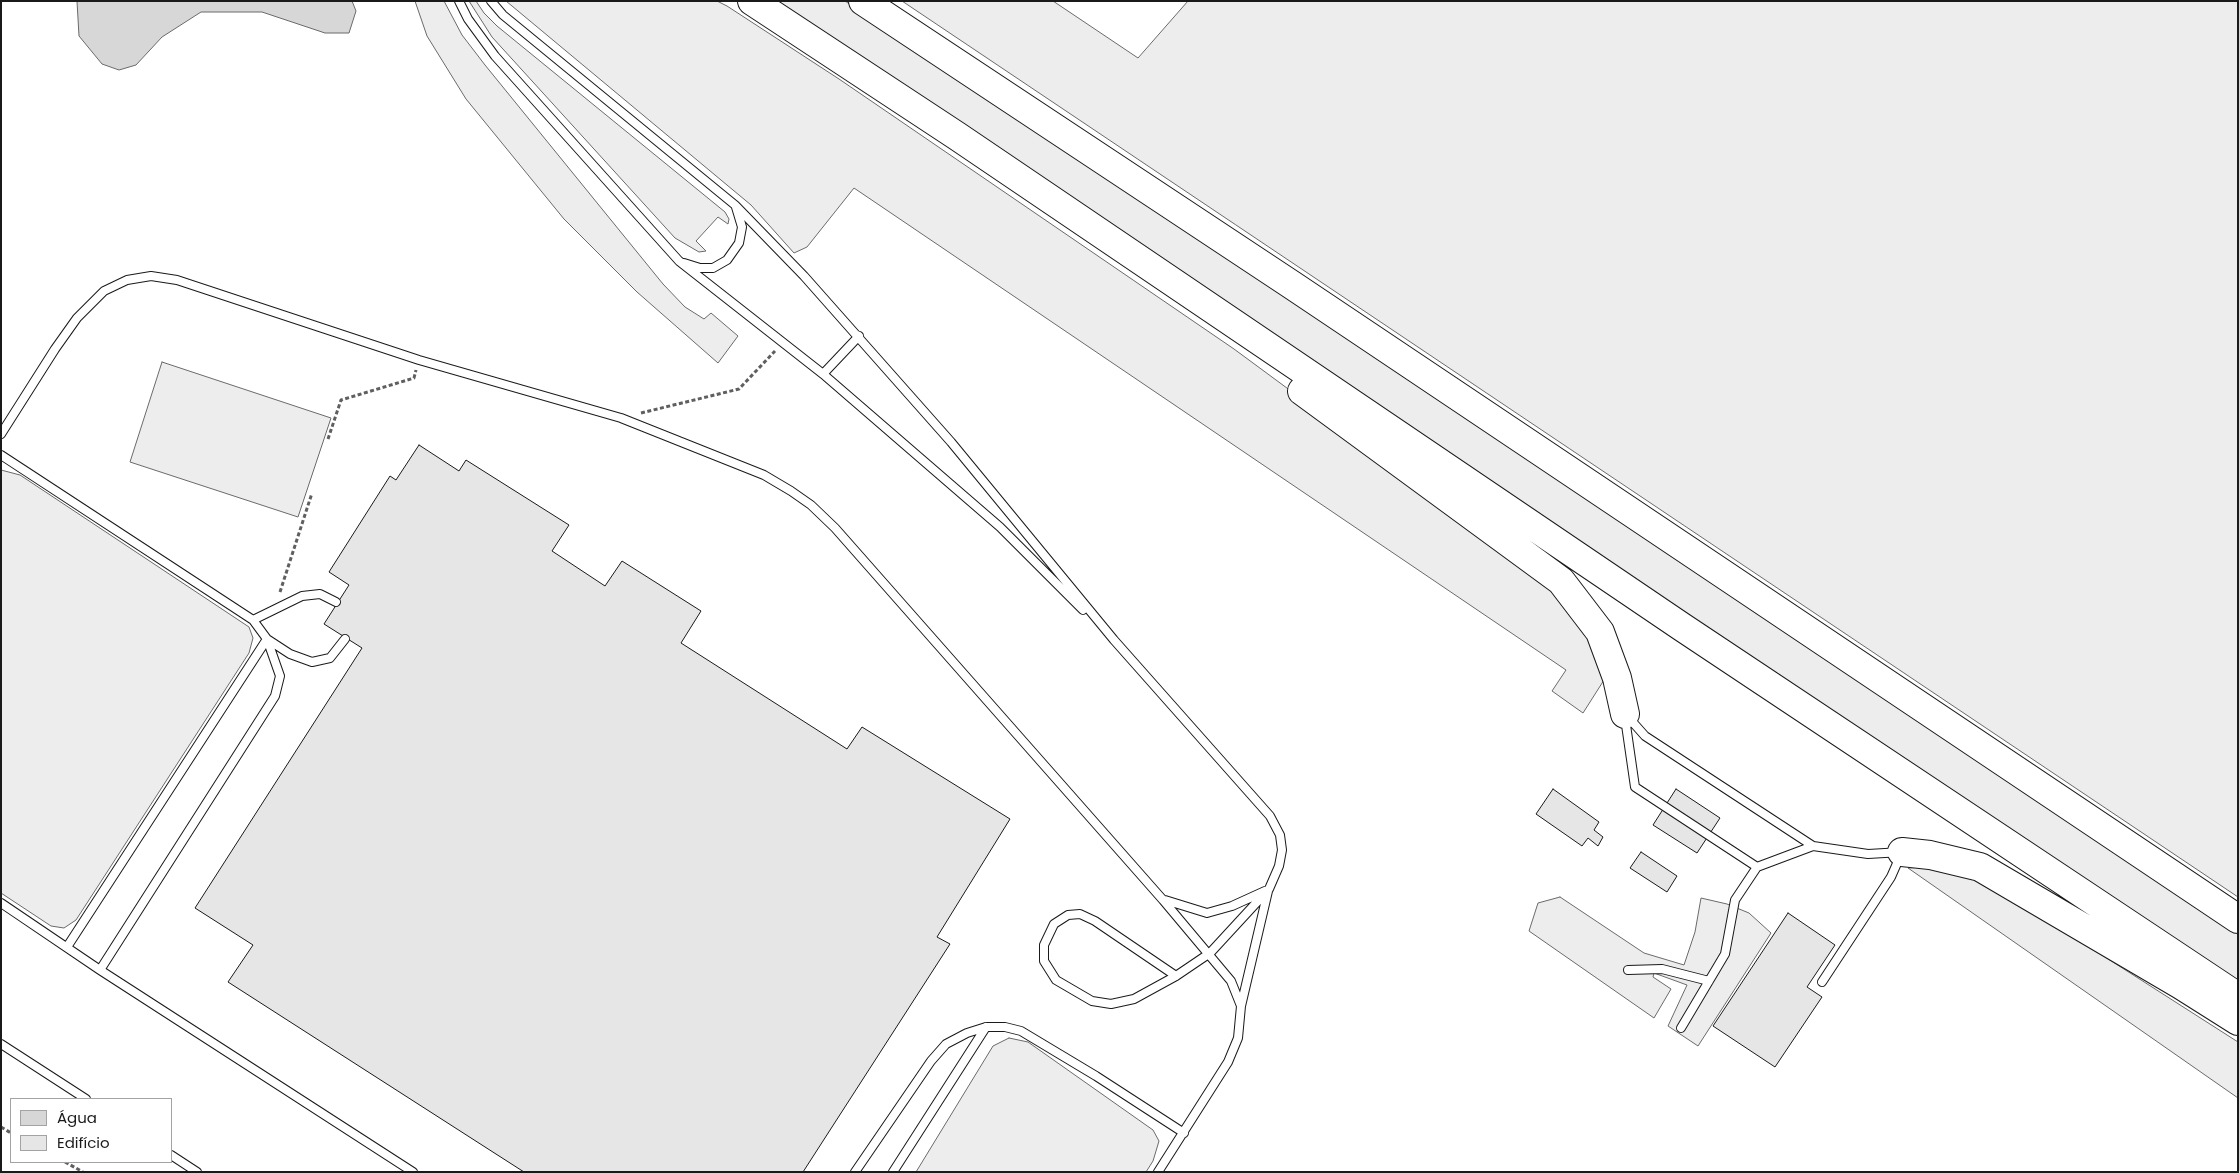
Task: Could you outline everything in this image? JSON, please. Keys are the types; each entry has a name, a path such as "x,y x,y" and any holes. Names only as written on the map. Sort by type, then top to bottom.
{"highway":[{"path":"752,1 957,136 1682,627 2238,997"},
{"path":"863,1 2238,919"},
{"path":"957,136 1050,216 1257,358 1561,581 1600,632 1617,678 1625,714"},
{"path":"1902,852 1930,855 1980,867 2181,985 2238,1021"}],"lane":[{"path":"459,1 468,19 495,56 679,261 823,374 1000,527 1114,640"},
{"path":"491,1 503,15 735,205 859,336 951,442 1114,640 1270,816 1280,835 1282,850 1279,866 1269,889 1241,1006 1238,1038 1228,1062 1158,1172"},
{"path":"742,1 784,22"},
{"path":"679,261 700,268 713,268 727,260 739,242 742,227 735,205"},
{"path":"1,434 54,350 77,318 104,291 127,280 151,276 177,280 419,360 621,418 764,475 811,506 835,528 1210,953 1231,981 1241,1006"},
{"path":"823,374 859,336"},
{"path":"1,455 253,620 267,639 280,676 275,696 100,970"},
{"path":"253,620 302,596 320,594 336,602"},
{"path":"267,639 290,654 312,662 330,658 345,639"},
{"path":"67,947 267,639"},
{"path":"1625,714 1645,736 1813,846 1868,854 1902,852 1891,877 1822,982"},
{"path":"1625,714 1635,787 1757,867"},
{"path":"1681,1028 1725,954 1735,900 1757,867 1813,846"},
{"path":"1164,900 1207,913 1232,906 1269,889"},
{"path":"1176,976 1095,921 1080,914 1068,915 1054,924 1044,944 1044,961 1056,980 1092,1001 1111,1004 1134,999 1176,976 1210,953 1269,889"},
{"path":"1,903 100,970 413,1172"},
{"path":"1628,970 1662,969 1709,981"},
{"path":"855,1172 930,1061 946,1044 967,1032 986,1027 1005,1027 1021,1031 1096,1076 1184,1133"},
{"path":"893,1172 986,1027"},
{"path":"1,1044 84,1098"},
{"path":"172,1156 197,1172"}],"path":[{"path":"621,418 739,389 783,343"},
{"path":"328,439 341,400 414,378 419,360"},
{"path":"275,608 312,493"},
{"path":"66,1163 83,1172"}],"shaded area":[{"path":"415,1 444,1 462,35 485,65 663,284 685,307 704,319 711,313 738,336 718,363 637,292 564,219 466,99 427,36"},
{"path":"469,1 476,1 484,13 497,26 725,212 729,219 728,224 718,217 696,241 706,251 699,252 675,238 492,37"},
{"path":"506,1 717,1 839,79 1234,349 1451,509 1563,601 1589,638 1604,680 1583,713 1552,691 1566,670 854,188 807,247 794,253 751,205"},
{"path":"771,1 845,1 1983,761 2238,933 2238,982 1624,573"},
{"path":"902,1 1053,1 1138,58 1188,1 2238,1 2238,897"},
{"path":"162,362 331,418 298,517 130,462"},
{"path":"1,470 20,475 249,627 253,638 249,653 76,920 64,928 51,926 1,893"},
{"path":"1941,866 1980,877 2238,1042 2238,1098 1908,868"},
{"path":"1560,897 1644,953 1684,965 1695,932 1701,898 1727,904 1749,913 1771,933 1698,1046 1668,1026 1687,985 1654,973 1653,977 1671,989 1654,1018 1529,931 1538,903"},
{"path":"1009,1038 1028,1042 1153,1130 1159,1141 1153,1161 1146,1172 916,1172 993,1046"}],"water":[{"path":"77,1 352,1 356,11 349,33 325,33 262,12 201,12 162,37 136,65 119,70 102,64 79,36"}],"building":[{"path":"419,445 459,471 466,460 569,525 552,551 605,586 622,561 701,611 681,643 847,749 862,727 1010,819 937,937 950,944 803,1172 524,1172 228,982 253,945 195,908 362,648 324,624 349,585 329,572 390,476 396,480"},
{"path":"1553,789 1599,822 1594,830 1603,837 1598,846 1588,838 1582,846 1536,814"},
{"path":"1676,789 1720,818 1697,853 1653,825"},
{"path":"1641,852 1677,876 1667,892 1630,868"},
{"path":"1788,913 1835,945 1807,987 1822,997 1775,1067 1713,1026"}]}
